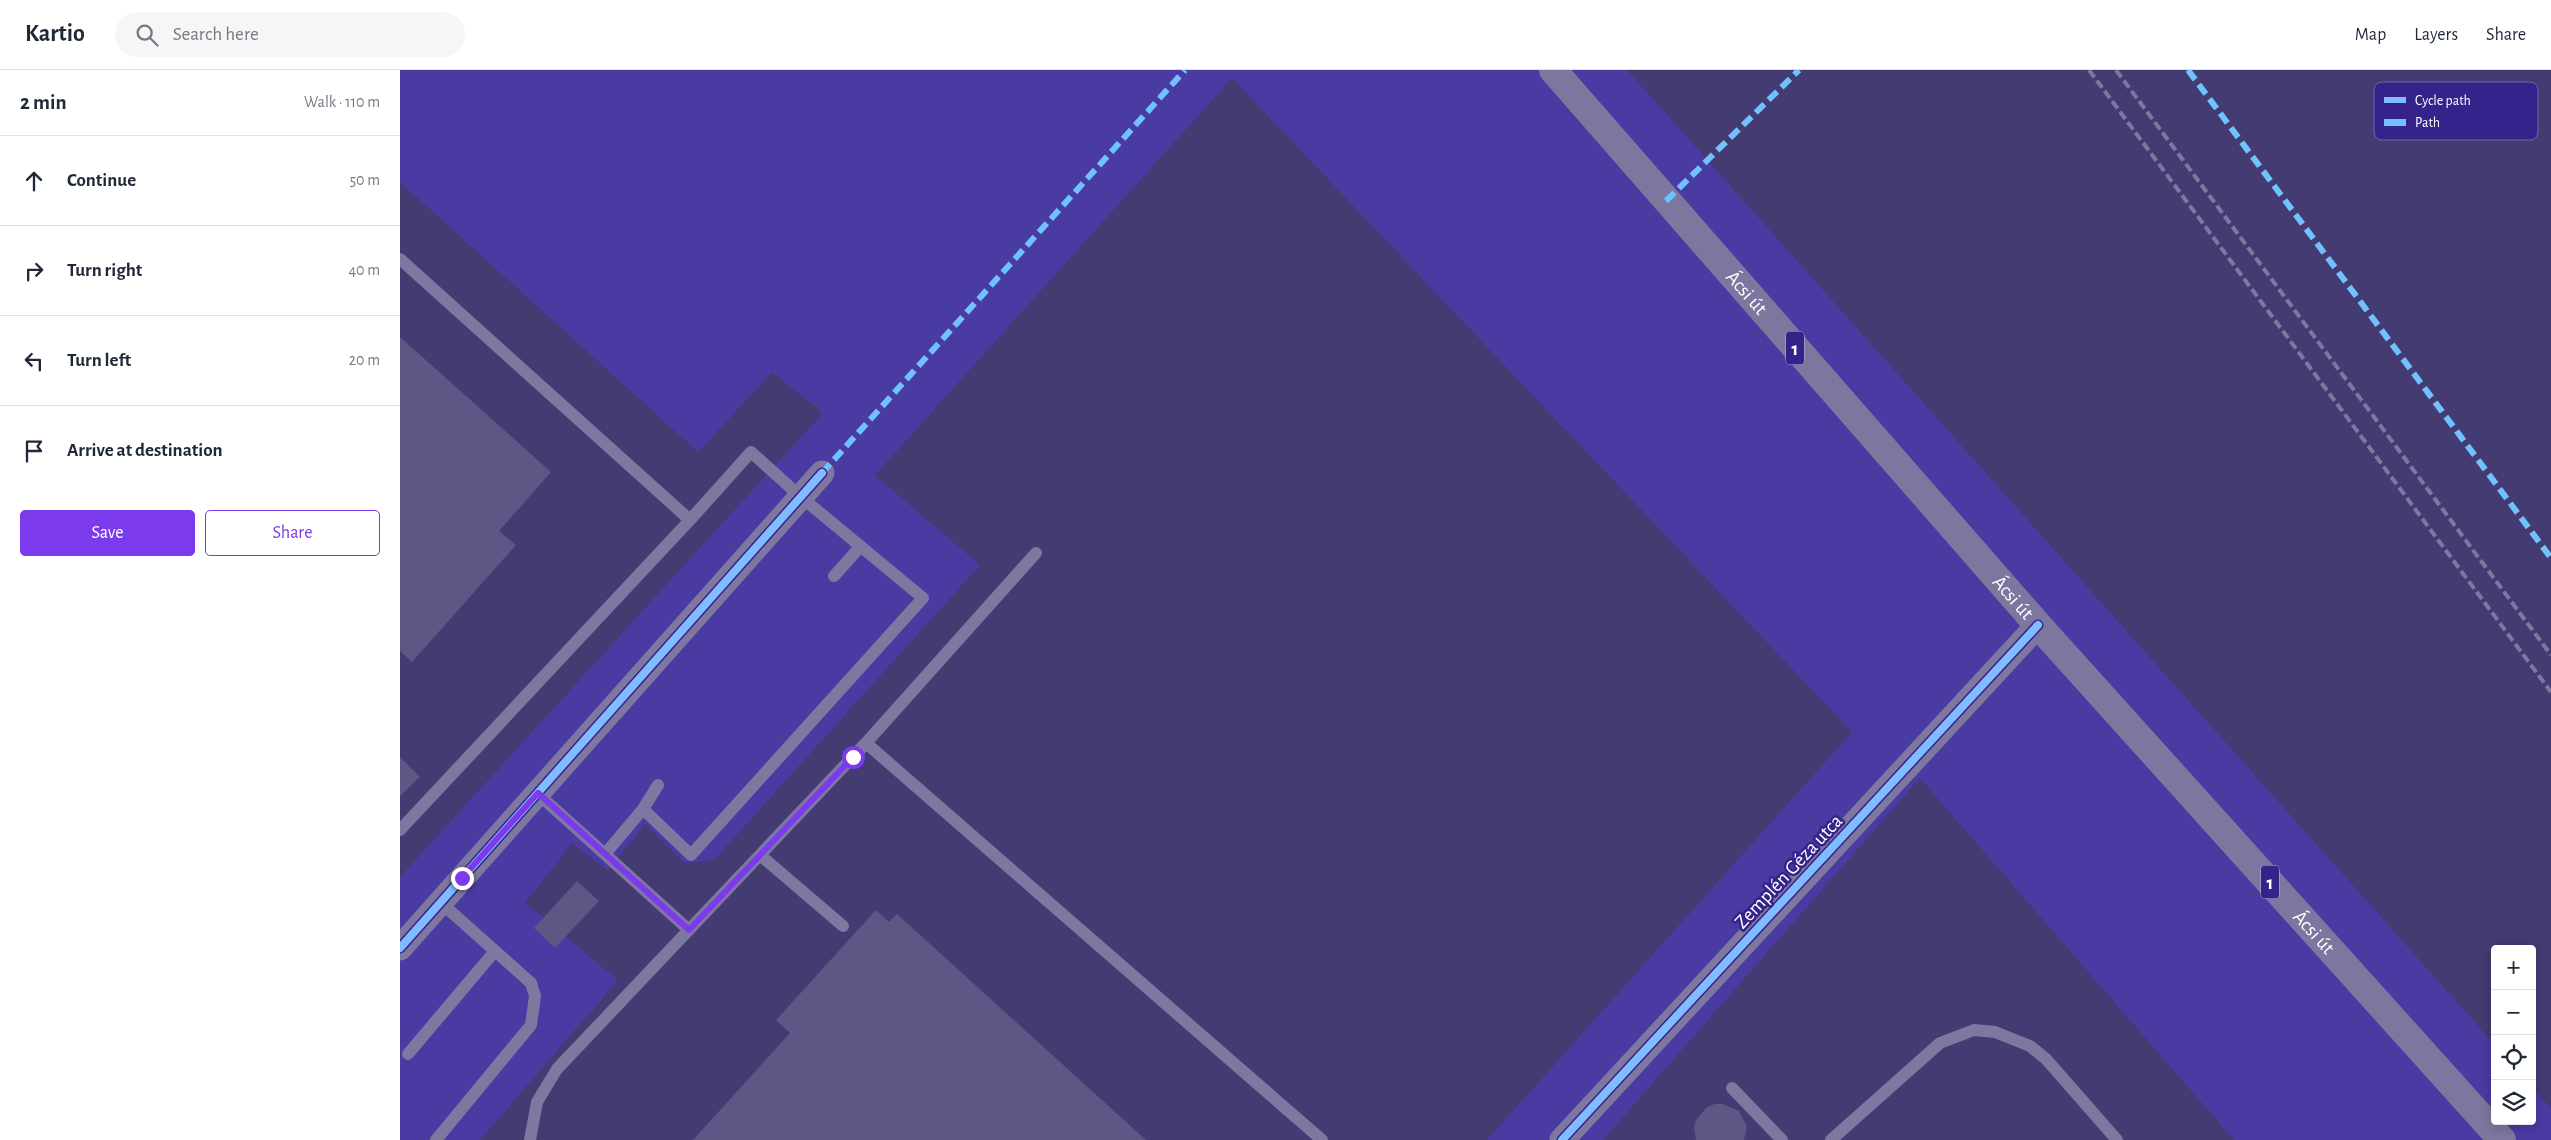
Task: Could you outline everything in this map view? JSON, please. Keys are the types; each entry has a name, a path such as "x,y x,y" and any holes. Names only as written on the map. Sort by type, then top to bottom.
{"main road":[{"name":"Ácsi út","path":"1553,70 2038,625 2502,1140"}],"street":[{"path":"400,948 822,473"},
{"name":"Zemplén Géza utca","path":"1562,1140 2038,625"}],"lane":[{"path":"400,259 690,520"},
{"path":"400,830 690,520 751,452 801,497 923,598 691,855 643,810"},
{"path":"834,576 860,547"},
{"path":"530,1140 536,1102 557,1069 866,743 1036,553"},
{"path":"866,743 1322,1140"},
{"path":"605,854 643,810 658,785"},
{"path":"538,793 689,930"},
{"path":"760,855 842,926"},
{"path":"436,1140 531,1025 535,996 530,983 440,902"},
{"path":"408,1054 496,951"},
{"path":"1831,1140 1940,1042 1974,1030 1995,1032 2030,1046 2046,1060 2117,1140"},
{"path":"1732,1088 1782,1140"}],"shaded area":[{"path":"400,70 1627,70 2491,1041 2491,1125 2536,1125 2536,1091 2551,1108 2551,1140 2234,1140 1920,778 1603,1140 1487,1140 1852,732 1232,78 875,475 980,565 714,860 684,863 645,824 608,871 572,843 525,903 618,980 480,1140 400,1140 400,877 823,413 772,372 698,452 400,182"}],"building":[{"path":"400,337 551,472 499,531 516,545 412,662 400,651"},
{"path":"400,757 420,777 400,796"},
{"path":"577,881 599,901 555,948 534,928"},
{"path":"876,910 889,922 897,914 1146,1140 693,1140 790,1033 776,1020"},
{"path":"1723,1104 1739,1111 1747,1126 1744,1140 1696,1140 1694,1128 1696,1120 1707,1107"}],"railway":[{"path":"2089,70 2551,692"},
{"path":"2116,70 2551,655"}],"marked path":[{"path":"822,473 1185,70"},
{"path":"1666,201 1799,70"},
{"path":"2188,70 2551,558"}],"cycle path":[{"path":"400,948 822,473"},
{"path":"1562,1140 2038,625"}],"route":[{"path":"462,878 538,793 689,930 853,757"}]}
